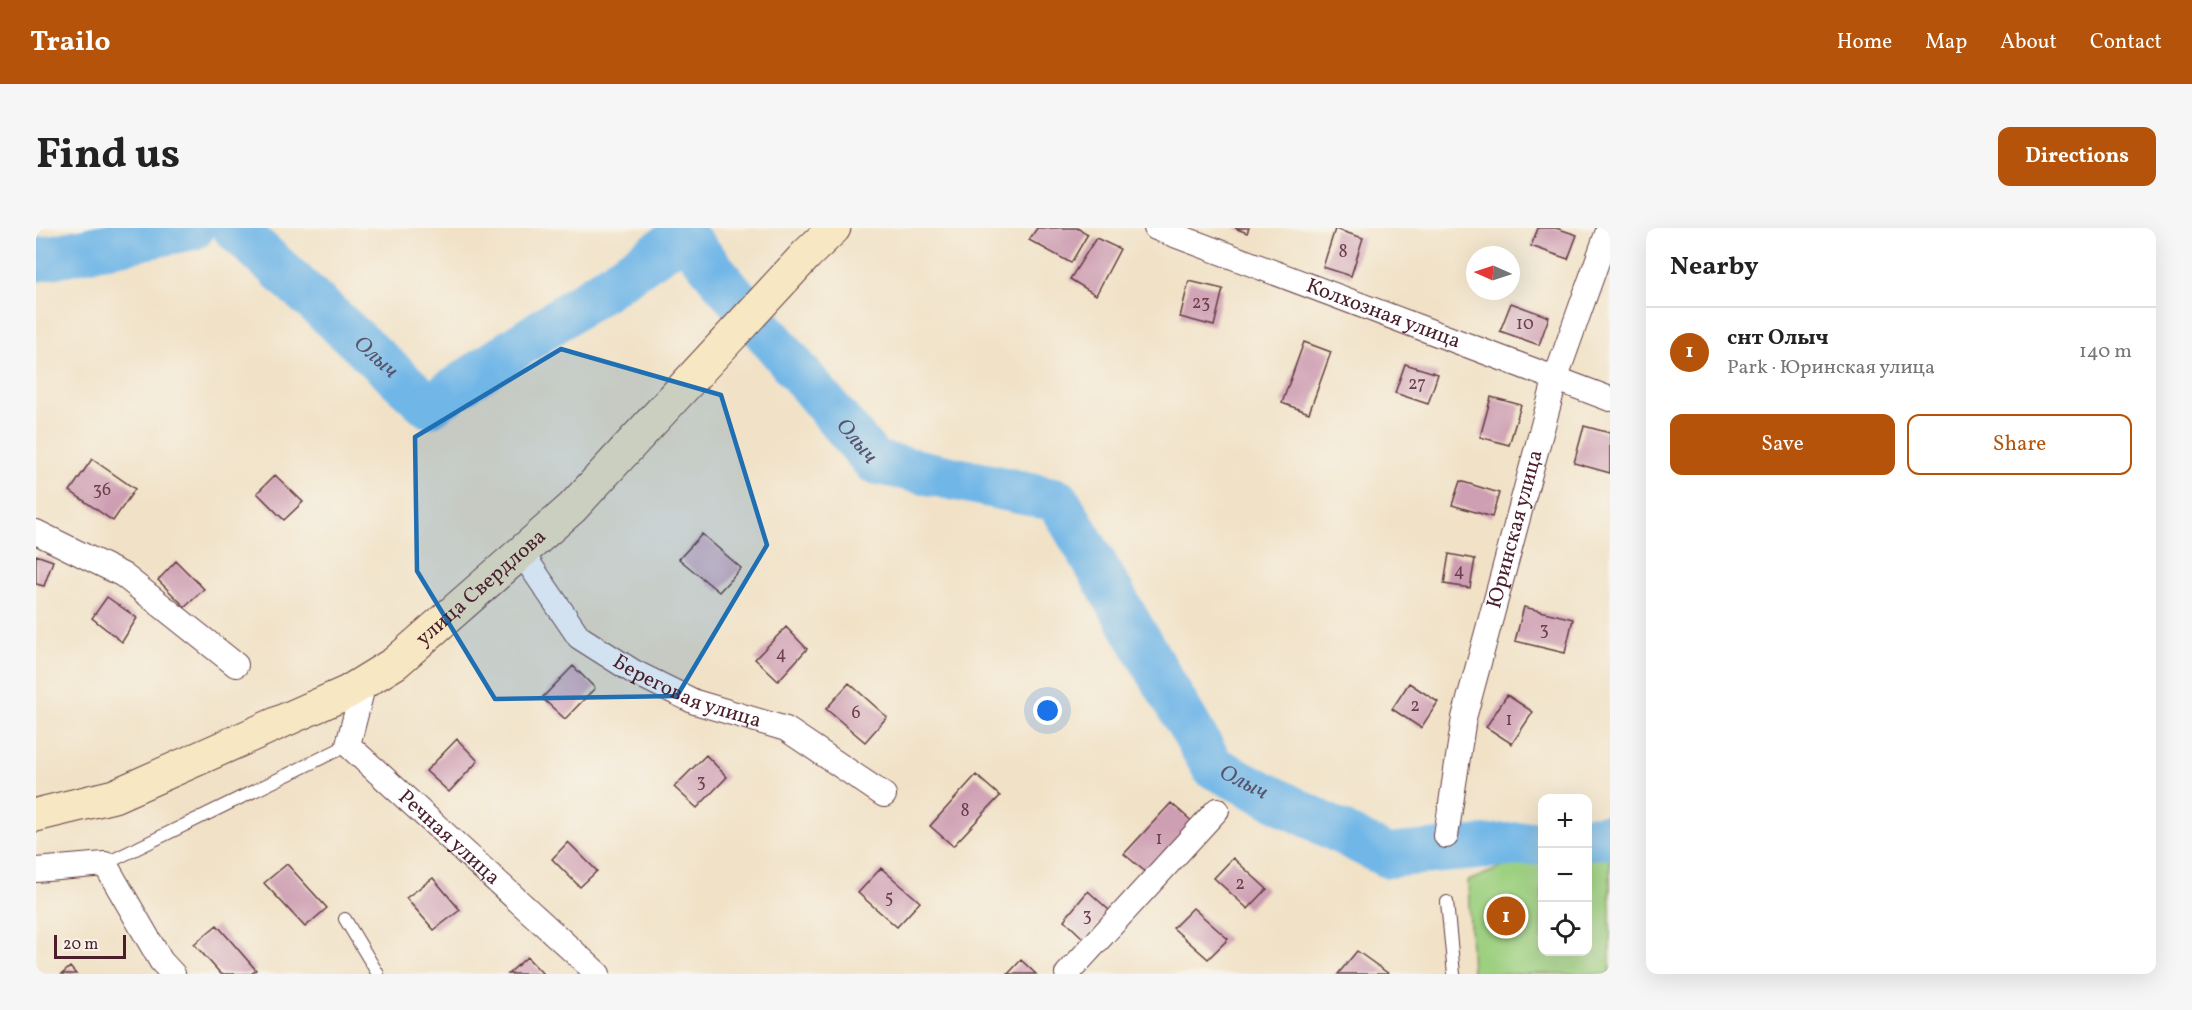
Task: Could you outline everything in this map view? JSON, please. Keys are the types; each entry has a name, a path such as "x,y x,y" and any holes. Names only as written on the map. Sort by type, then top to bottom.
{"main road":[{"name":"улица Свердлова","path":"36,815 114,796 348,692 395,663 572,508 806,255 834,228"}],"street":[{"name":"Колхозная улица","path":"1156,228 1610,399"},
{"name":"Юринская улица","path":"1446,837 1464,718 1556,377 1609,228"},
{"path":"36,532 123,575 236,665"},
{"name":"Береговая улица","path":"521,552 579,637 634,672 695,702 786,729 884,795"},
{"path":"348,745 364,683"},
{"name":"Речная улица","path":"348,745 598,974"},
{"path":"1067,974 1217,810"},
{"path":"36,870 105,864 161,961 173,974"}],"lane":[{"path":"105,864 348,745"},
{"path":"1447,902 1454,974"},
{"path":"345,919 378,974"}],"highlighted area":[{"path":"561,349 721,395 767,545 677,696 495,699 417,571 415,437"}],"green space":[{"path":"1592,848 1610,853 1610,974 1472,974 1468,881 1538,853 1538,956 1592,956"}],"building":[{"path":"1037,228 1077,228 1088,234 1071,263 1029,240"},
{"path":"1235,228 1249,228 1247,233"},
{"path":"1538,228 1556,228 1577,235 1568,259 1531,246"},
{"path":"1335,229 1363,238 1351,276 1323,267"},
{"path":"1096,238 1120,249 1096,295 1070,279"},
{"path":"1189,281 1223,289 1214,326 1180,317"},
{"path":"1511,303 1549,317 1539,345 1500,331"},
{"path":"1304,342 1331,352 1309,413 1282,403"},
{"path":"1405,364 1438,374 1428,404 1395,393"},
{"path":"1491,397 1521,405 1509,445 1480,437"},
{"path":"1584,426 1610,433 1610,473 1574,463"},
{"path":"92,459 135,489 113,521 70,491"},
{"path":"275,475 303,502 284,520 257,493"},
{"path":"1460,481 1499,493 1492,517 1452,505"},
{"path":"702,534 741,568 719,592 679,559"},
{"path":"1449,554 1475,559 1470,588 1444,584"},
{"path":"36,555 53,561 44,586 36,584"},
{"path":"176,561 204,589 185,607 158,580"},
{"path":"107,597 137,618 122,642 92,618"},
{"path":"1524,607 1573,619 1565,653 1515,641"},
{"path":"786,627 807,649 778,681 755,659"},
{"path":"573,666 595,688 565,719 542,698"},
{"path":"849,683 887,717 865,742 826,709"},
{"path":"1409,683 1438,702 1421,728 1392,709"},
{"path":"1507,695 1533,712 1512,744 1486,727"},
{"path":"457,739 478,761 449,792 426,771"},
{"path":"706,755 727,777 697,808 674,787"},
{"path":"976,775 1000,796 953,846 930,826"},
{"path":"1171,803 1195,824 1148,874 1124,854"},
{"path":"568,842 597,871 580,887 552,859"},
{"path":"1233,858 1267,889 1248,909 1214,878"},
{"path":"287,864 327,908 305,927 264,883"},
{"path":"881,868 920,902 897,927 858,893"},
{"path":"433,878 460,910 434,930 406,898"},
{"path":"1088,891 1110,911 1085,940 1064,920"},
{"path":"1193,908 1228,939 1208,959 1173,928"},
{"path":"217,925 256,970 251,974 221,974 194,944"},
{"path":"1357,951 1389,974 1338,974"},
{"path":"527,957 543,974 508,974"},
{"path":"1021,960 1036,974 1008,974"},
{"path":"70,967 76,974 62,974"}],"waterway":[{"name":"Олыч","path":"36,260 193,228"},
{"name":"Олыч","path":"234,228 429,406 684,235 874,462 1058,500 1213,767 1387,856 1538,842"},
{"name":"Олыч","path":"1592,838 1610,836"}],"place":[{"name":"снт Олыч","path":"1506,916"}]}
